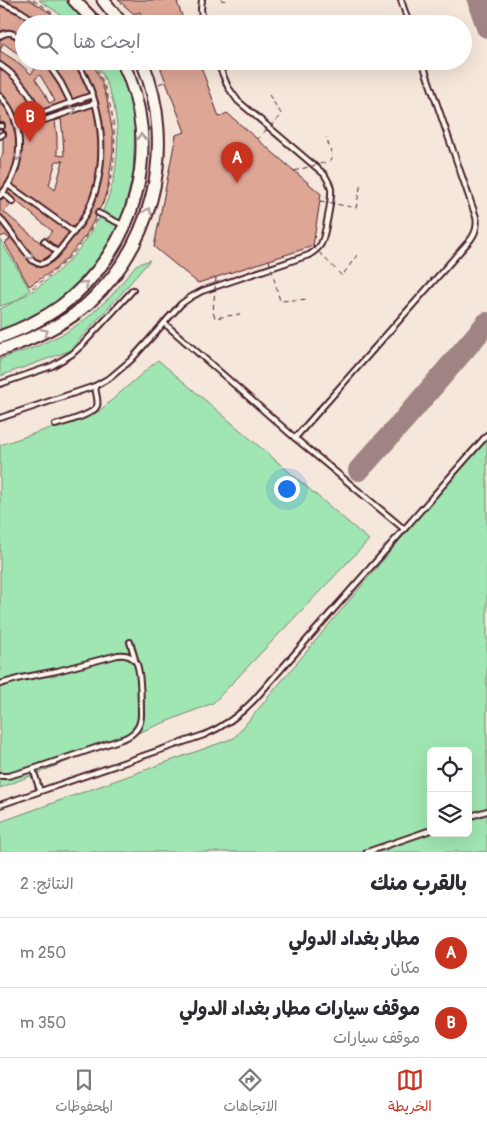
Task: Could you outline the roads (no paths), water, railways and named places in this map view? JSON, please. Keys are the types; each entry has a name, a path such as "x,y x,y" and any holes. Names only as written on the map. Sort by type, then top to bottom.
{"main road":[{"path":"74,0 87,15"},
{"path":"103,0 115,15"},
{"path":"0,337 45,317 74,296 109,256 125,226 138,184 142,139 136,95 126,70"},
{"path":"0,350 39,335 76,313 107,284 130,251 139,234 154,190 159,146 155,101 145,70"}],"lane":[{"path":"201,15 202,0"},
{"path":"401,0 406,15"},
{"path":"0,2 26,15"},
{"path":"0,36 4,33 11,33 15,35"},
{"path":"0,65 22,85 35,104 39,114"},
{"path":"52,70 71,103"},
{"path":"0,218 33,261 40,264 44,264 57,252 82,221 93,197 99,171 101,132 93,95 81,70"},
{"path":"0,418 95,386 111,377 125,367 180,304 190,296 309,255 319,246 324,234 331,191 327,178 238,101 228,87 221,70"},
{"path":"295,438 471,239 477,229 476,217 425,70"},
{"path":"16,122 93,95"},
{"path":"0,96 8,106 16,122 20,143 16,169 1,194 13,202"},
{"path":"18,129 95,103"},
{"path":"8,185 74,232"},
{"path":"98,214 125,226"},
{"path":"44,241 57,252"},
{"path":"0,384 52,366 72,354 84,344 133,290"},
{"path":"164,323 295,438 404,530"},
{"path":"55,425 95,410 98,403 95,386"},
{"path":"0,805 204,735 236,717 254,700 487,435"},
{"path":"0,776 33,770 126,738 136,732 141,715 138,671 130,642"},
{"path":"0,684 118,655 128,655 136,662"},
{"path":"33,770 40,791"},
{"path":"472,816 487,811"},
{"path":"367,852 427,831"}],"place":[{"name":"موقف سيارات مطار بغداد الدولي","path":"30,142"},
{"name":"مطار بغداد الدولي","path":"237,183"}]}
